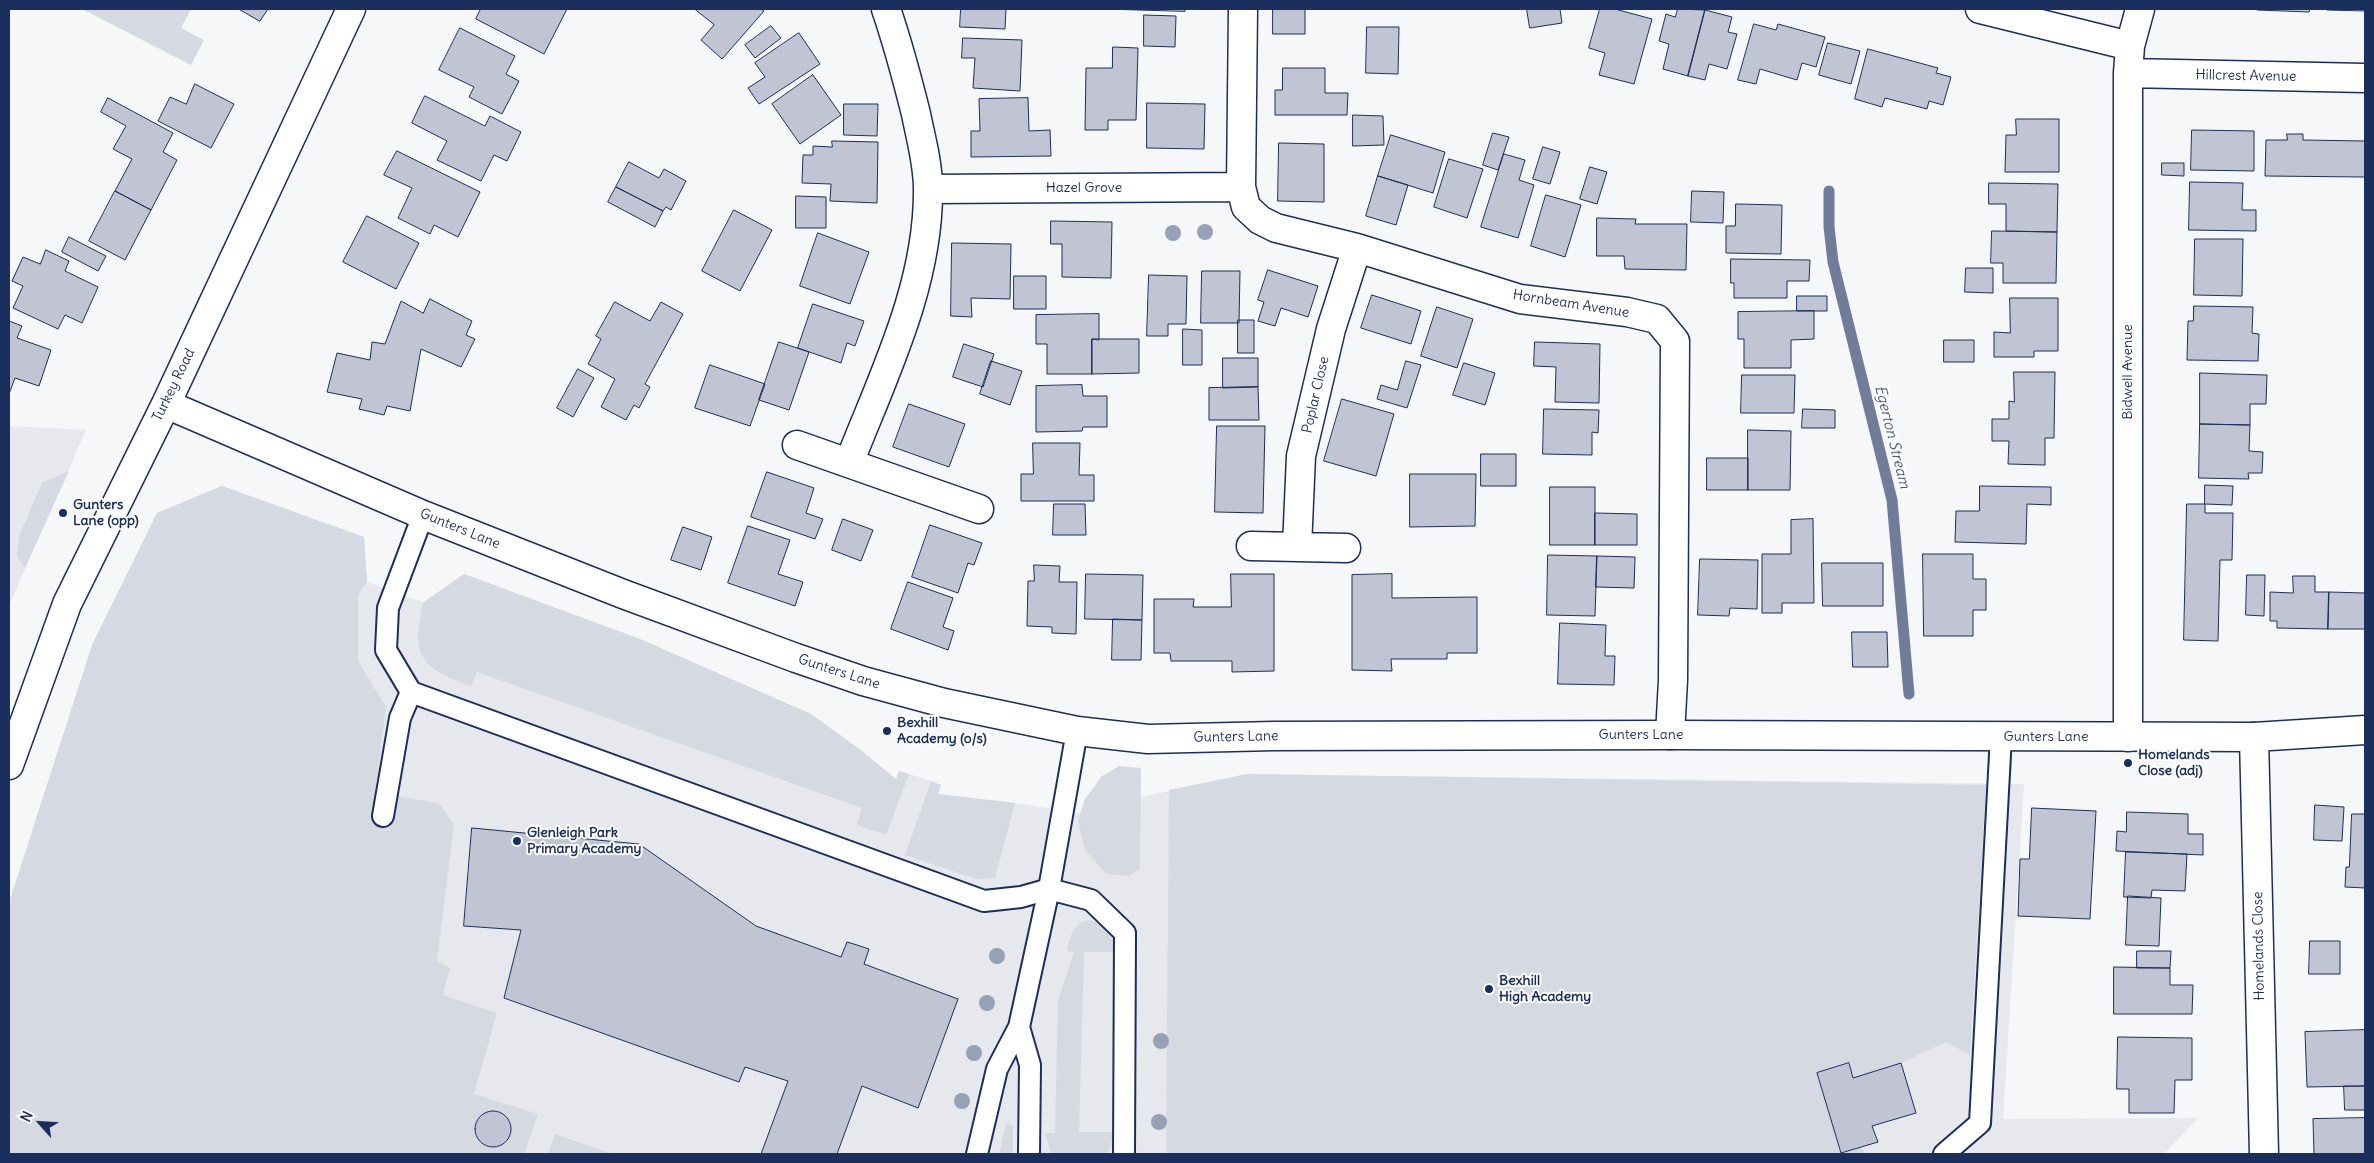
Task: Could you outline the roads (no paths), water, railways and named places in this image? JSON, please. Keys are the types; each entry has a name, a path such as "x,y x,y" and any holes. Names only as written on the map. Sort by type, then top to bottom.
{"street":[{"name":"Turkey Road","path":"9,765 66,604 166,404 350,9"},
{"path":"849,464 912,300 924,244 928,190 925,156 901,51 886,9"},
{"name":"Hornbeam Avenue","path":"1243,9 1241,187 1246,207 1260,220 1276,228 1358,248 1520,299 1627,312 1657,319 1675,341 1673,680 1670,735"},
{"path":"1980,9 2130,46"},
{"name":"Bidwell Avenue","path":"2128,737 2128,73 2130,46 2140,9"},
{"name":"Hillcrest Avenue","path":"2128,73 2365,78"},
{"name":"Hazel Grove","path":"928,190 1241,187"},
{"name":"Poplar Close","path":"1297,547 1301,456 1331,329 1358,248"},
{"name":"Gunters Lane","path":"166,404 423,515 623,594 863,681 944,703 1077,731 1148,739 1284,736 1670,735 2254,737 2365,730"},
{"path":"797,445 979,509"},
{"path":"1251,546 1346,548"},
{"name":"Homelands Close","path":"2254,737 2264,1154"}],"lane":[{"path":"423,515 388,608 386,650 411,692 984,901 1020,897 1049,889 1091,900 1125,934 1124,1154"},
{"path":"382,816 400,718 411,692"},
{"path":"977,1154 997,1069 1019,1027 1049,889 1077,731"},
{"path":"1944,1154 1980,1122 2001,736"},
{"path":"1019,1027 1030,1065 1029,1154"}],"waterway":[{"name":"Egerton Stream","path":"1829,191 1829,227 1833,262 1892,500 1909,694"}],"place":[{"name":"Gunters Lane (opp)","path":"63,513"},
{"name":"Bexhill Academy (o/s)","path":"887,731"},
{"name":"Homelands Close (adj)","path":"2128,763"},
{"name":"Glenleigh Park Primary Academy","path":"517,841"},
{"name":"Bexhill High Academy","path":"1489,989"}]}
